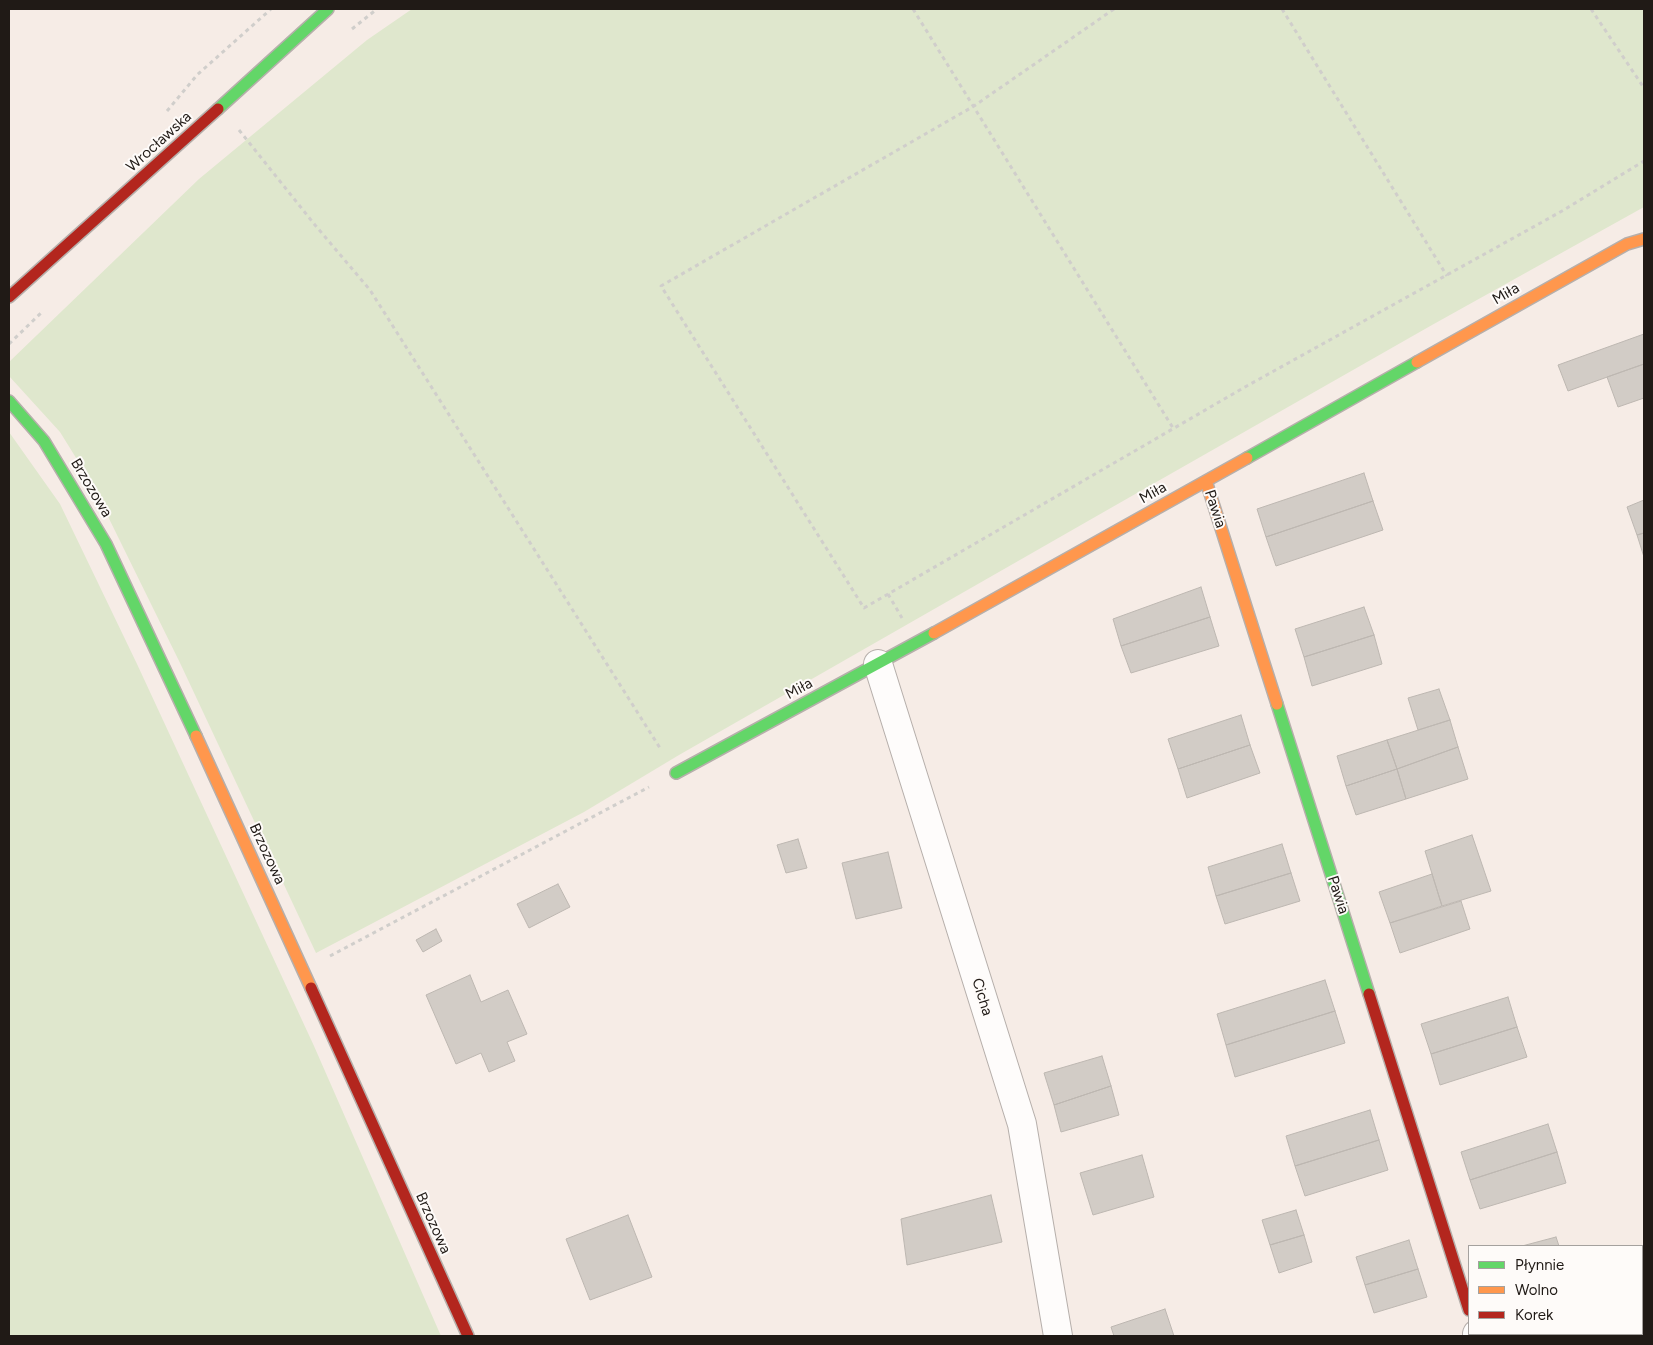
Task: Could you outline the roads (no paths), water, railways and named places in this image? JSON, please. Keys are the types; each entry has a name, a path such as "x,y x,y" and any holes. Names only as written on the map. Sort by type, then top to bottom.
{"street":[{"name":"Wrocławska","path":"9,297 328,9"},
{"name":"Miła","path":"676,773 878,664 1627,244 1644,239"},
{"name":"Brzozowa","path":"9,401 44,441 85,506 106,544 303,970 468,1336"},
{"name":"Pawia","path":"1206,481 1468,1307"},
{"name":"Cicha","path":"878,664 1022,1124 1058,1336"}]}
